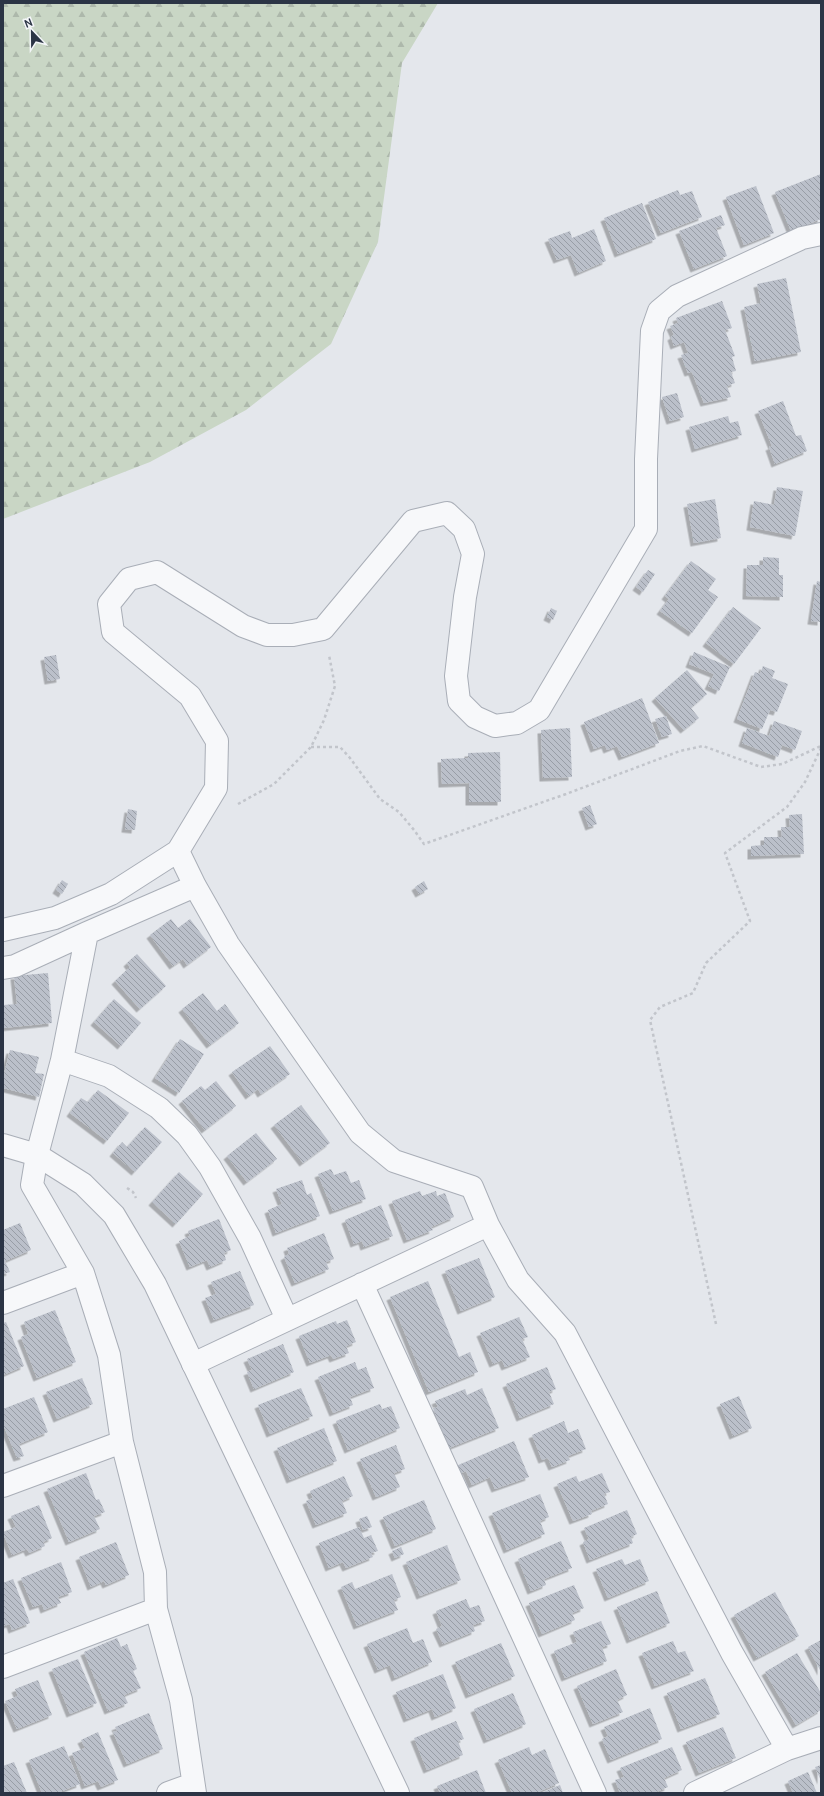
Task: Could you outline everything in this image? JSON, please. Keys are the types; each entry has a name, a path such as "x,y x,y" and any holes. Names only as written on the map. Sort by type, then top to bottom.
{"street":[{"path":"3,930 55,918 111,894 178,851 216,788 217,741 190,696 112,632 109,604 129,579 157,572 242,626 267,635 293,635 323,628 413,522 447,513 464,529 473,554 465,596 456,676 459,702 475,718 495,726 517,723 539,710 646,529 646,458 652,331 659,311 677,296 802,238 821,234"},
{"path":"178,851 195,886 228,944 360,1133 394,1161 472,1187 488,1224 518,1280 565,1333 732,1653 787,1749"},
{"path":"3,968 15,966 195,886"},
{"path":"87,933 62,1060 37,1155 32,1185 83,1273 109,1355 122,1442 155,1572 156,1609 180,1700 194,1788 168,1793"},
{"path":"62,1060 109,1076 158,1108 187,1135 210,1167 250,1238 287,1319"},
{"path":"3,1145 37,1155 83,1184 114,1215 155,1284 398,1793"},
{"path":"193,1364 488,1224"},
{"path":"3,1303 83,1273"},
{"path":"362,1284 595,1793"},
{"path":"3,1486 122,1442"},
{"path":"3,1667 156,1609"},
{"path":"695,1793 787,1749 821,1738"}],"path":[{"path":"204,808 239,804 274,784 311,747 324,720 335,686 323,628"},
{"path":"311,747 340,747 380,798 399,812 424,844 566,794 680,751 702,746 761,767 782,764 821,747"},
{"path":"716,1324 650,1020 660,1007 694,993 706,963 750,921 725,853 787,806 805,782 821,747"}],"green space":[{"path":"3,3 438,3 402,63 378,242 331,344 246,410 150,462 3,519"}],"building":[{"path":"821,174 821,219 791,231 775,192"},
{"path":"756,186 774,233 744,245 726,197"},
{"path":"678,190 680,195 692,191 702,217 661,233 648,202"},
{"path":"642,203 656,239 618,254 604,218"},
{"path":"721,215 725,225 716,228 727,256 694,269 679,231"},
{"path":"594,229 606,261 578,273 571,255 557,260 548,239 570,231 572,238"},
{"path":"786,278 801,352 755,361 744,307 761,303 757,284"},
{"path":"722,301 732,328 725,330 735,356 732,357 736,371 731,372 735,383 727,386 731,397 704,403 692,372 688,373 681,355 688,353 684,342 674,346 671,337 674,335 670,326 678,323 676,318"},
{"path":"677,393 684,417 670,421 662,397"},
{"path":"783,401 796,436 801,435 807,451 775,464 769,447 772,446 758,411"},
{"path":"728,416 730,423 738,421 742,435 695,449 689,427"},
{"path":"777,487 803,491 795,536 750,527 754,501 774,505"},
{"path":"715,499 721,538 694,543 687,504"},
{"path":"763,557 779,558 779,575 783,575 783,597 746,596 747,565 763,565"},
{"path":"691,561 716,579 708,590 718,597 692,633 660,611 669,599 665,596"},
{"path":"648,570 655,574 643,592 636,587"},
{"path":"817,581 821,582 821,622 811,621"},
{"path":"733,607 761,628 734,664 706,643"},
{"path":"551,608 557,611 553,620 547,617"},
{"path":"694,652 730,667 719,691 708,686 714,674 689,664"},
{"path":"56,655 60,679 48,681 44,657"},
{"path":"763,666 775,671 772,678 788,684 777,712 770,710 762,729 737,719 755,672 760,674"},
{"path":"687,670 707,694 691,708 699,718 684,730 655,698"},
{"path":"642,698 659,743 622,757 617,746 607,750 605,745 594,749 584,722"},
{"path":"666,716 672,734 662,737 655,719"},
{"path":"774,721 802,731 795,750 782,745 778,757 742,743 747,728 769,736"},
{"path":"570,728 572,777 543,778 541,730"},
{"path":"500,752 501,802 469,802 469,783 442,784 441,759 468,758 468,753"},
{"path":"590,805 597,824 589,827 582,808"},
{"path":"128,809 137,811 135,830 125,829"},
{"path":"802,814 804,854 751,856 751,846 764,845 764,837 782,837 781,827 790,827 789,815"},
{"path":"62,880 68,884 62,894 56,890"},
{"path":"424,881 428,889 419,894 415,887"},
{"path":"171,919 178,928 190,919 211,947 187,965 183,959 173,966 150,935"},
{"path":"137,954 166,986 140,1009 115,981 130,967 127,963"},
{"path":"48,973 52,1023 3,1028 3,1005 17,1004 14,976"},
{"path":"203,993 217,1011 225,1004 239,1023 210,1045 182,1009"},
{"path":"114,999 141,1023 121,1046 94,1022"},
{"path":"180,1039 204,1054 179,1093 155,1078"},
{"path":"270,1046 290,1074 261,1094 258,1089 249,1096 232,1072"},
{"path":"10,1050 39,1057 35,1073 44,1074 39,1097 3,1088 3,1078"},
{"path":"216,1081 236,1106 205,1130 182,1101 201,1086 205,1090"},
{"path":"98,1090 129,1113 107,1141 70,1113 81,1098 88,1102"},
{"path":"301,1105 330,1143 303,1163 274,1125"},
{"path":"145,1127 162,1142 135,1172 113,1153 122,1142 127,1147"},
{"path":"256,1133 277,1159 247,1182 227,1156"},
{"path":"331,1169 334,1175 346,1171 351,1183 359,1180 366,1199 333,1211 318,1174"},
{"path":"179,1172 203,1194 176,1224 152,1202"},
{"path":"302,1180 307,1195 311,1193 320,1216 276,1233 268,1210 282,1204 276,1189"},
{"path":"420,1191 422,1196 436,1191 437,1196 445,1193 454,1217 431,1227 433,1230 407,1240 392,1201"},
{"path":"381,1205 393,1236 364,1247 362,1241 354,1244 345,1220"},
{"path":"219,1219 231,1250 224,1253 226,1260 210,1267 207,1260 190,1267 179,1241 190,1236 188,1231"},
{"path":"20,1223 31,1250 5,1261 10,1272 3,1274 3,1230"},
{"path":"324,1233 334,1259 326,1262 329,1269 295,1283 284,1257 289,1254 287,1248"},
{"path":"479,1258 495,1297 461,1311 445,1271"},
{"path":"240,1271 254,1305 214,1320 205,1298 216,1294 211,1282"},
{"path":"428,1281 459,1357 470,1352 478,1372 429,1392 390,1297"},
{"path":"55,1310 76,1362 37,1378 21,1337 28,1334 24,1322"},
{"path":"519,1317 528,1337 522,1339 530,1357 505,1367 502,1360 493,1364 480,1333"},
{"path":"347,1320 356,1342 346,1346 349,1353 333,1359 331,1355 310,1363 299,1336 336,1321 337,1324"},
{"path":"6,1322 24,1366 3,1375 3,1323"},
{"path":"283,1344 294,1372 254,1389 247,1372 252,1370 247,1359"},
{"path":"355,1362 358,1370 366,1367 374,1388 350,1397 353,1405 333,1413 318,1377"},
{"path":"547,1367 556,1389 549,1392 554,1404 520,1418 506,1384"},
{"path":"82,1378 93,1404 57,1419 46,1392"},
{"path":"301,1388 313,1416 270,1434 258,1405"},
{"path":"482,1388 499,1428 449,1448 433,1408 438,1407 435,1401 465,1389 467,1395"},
{"path":"739,1396 752,1428 733,1436 720,1404"},
{"path":"34,1397 48,1432 19,1444 24,1456 17,1458 3,1424 3,1409"},
{"path":"380,1404 382,1409 391,1406 400,1428 348,1450 336,1421"},
{"path":"564,1421 568,1433 578,1429 586,1449 568,1456 570,1460 552,1467 548,1458 542,1460 532,1435"},
{"path":"324,1428 337,1461 290,1480 277,1448"},
{"path":"514,1441 529,1477 495,1489 490,1477 472,1485 466,1471 459,1474 456,1466"},
{"path":"396,1445 405,1469 394,1473 400,1487 376,1497 360,1459"},
{"path":"86,1473 96,1500 99,1499 105,1512 94,1516 100,1529 69,1542 47,1489"},
{"path":"602,1473 610,1492 604,1494 608,1504 591,1511 592,1514 573,1521 557,1484 576,1476 579,1482"},
{"path":"344,1476 353,1496 342,1501 347,1513 316,1525 306,1501 313,1498 310,1491"},
{"path":"540,1494 549,1517 540,1521 545,1534 507,1550 492,1513"},
{"path":"424,1500 436,1529 395,1546 383,1517"},
{"path":"39,1505 52,1538 43,1542 45,1546 29,1553 27,1549 12,1555 3,1533 16,1527 11,1516"},
{"path":"627,1510 637,1534 631,1537 633,1543 590,1560 583,1542 589,1539 584,1528"},
{"path":"367,1516 372,1527 363,1530 359,1519"},
{"path":"359,1527 364,1538 371,1535 378,1551 371,1553 373,1557 346,1568 343,1562 329,1568 319,1543"},
{"path":"561,1541 572,1568 544,1579 546,1585 531,1591 518,1559"},
{"path":"116,1542 129,1575 106,1585 104,1581 91,1587 79,1557"},
{"path":"447,1545 461,1580 420,1596 406,1562"},
{"path":"401,1547 404,1554 395,1558 392,1551"},
{"path":"622,1559 625,1565 640,1559 649,1581 608,1598 596,1569"},
{"path":"61,1562 72,1592 58,1597 61,1603 44,1610 42,1604 33,1607 21,1578"},
{"path":"392,1574 401,1597 394,1600 398,1610 357,1626 341,1587 352,1582 355,1589"},
{"path":"13,1579 30,1623 12,1630 10,1624 3,1626 3,1583"},
{"path":"574,1585 584,1608 572,1613 575,1620 542,1634 529,1603"},
{"path":"657,1591 670,1623 630,1640 617,1607"},
{"path":"775,1592 799,1636 757,1658 734,1615"},
{"path":"466,1599 470,1608 479,1605 485,1621 473,1625 475,1631 443,1644 436,1629 442,1626 436,1611"},
{"path":"601,1621 611,1644 602,1647 607,1661 565,1678 554,1651 577,1642 573,1632"},
{"path":"407,1628 413,1643 423,1639 432,1662 395,1678 390,1665 378,1670 367,1644"},
{"path":"117,1638 121,1647 127,1644 137,1669 133,1671 141,1688 124,1695 128,1703 108,1711 84,1652"},
{"path":"821,1640 821,1672 808,1647"},
{"path":"673,1641 678,1653 685,1651 694,1671 655,1686 642,1653"},
{"path":"501,1643 515,1676 469,1695 455,1662"},
{"path":"797,1653 821,1693 821,1710 796,1725 765,1672"},
{"path":"78,1659 97,1703 70,1714 52,1669"},
{"path":"616,1669 627,1695 617,1700 623,1712 593,1724 577,1686"},
{"path":"443,1674 456,1708 435,1717 432,1709 407,1719 396,1692"},
{"path":"705,1678 720,1714 681,1729 667,1693"},
{"path":"38,1680 52,1715 17,1729 5,1701 18,1696 15,1689"},
{"path":"513,1693 526,1724 487,1740 474,1709"},
{"path":"650,1708 662,1739 611,1760 602,1739 608,1736 604,1727"},
{"path":"149,1713 163,1749 127,1764 113,1732 117,1731 115,1727"},
{"path":"456,1721 464,1739 458,1741 463,1755 427,1770 414,1738"},
{"path":"723,1727 736,1758 699,1773 686,1742"},
{"path":"98,1732 118,1780 101,1787 98,1781 85,1786 72,1753 85,1748 81,1740"},
{"path":"64,1746 80,1784 57,1793 42,1793 29,1760"},
{"path":"529,1747 532,1755 545,1749 559,1783 536,1793 512,1793 498,1760"},
{"path":"672,1747 682,1770 664,1778 668,1787 654,1793 620,1793 615,1780 624,1777 620,1768"},
{"path":"14,1762 27,1793 3,1793 3,1766"},
{"path":"821,1765 821,1781 815,1767"},
{"path":"477,1770 486,1793 440,1793 437,1786"},
{"path":"808,1772 817,1793 793,1793 788,1781"},
{"path":"560,1785 563,1793 541,1793"}]}
